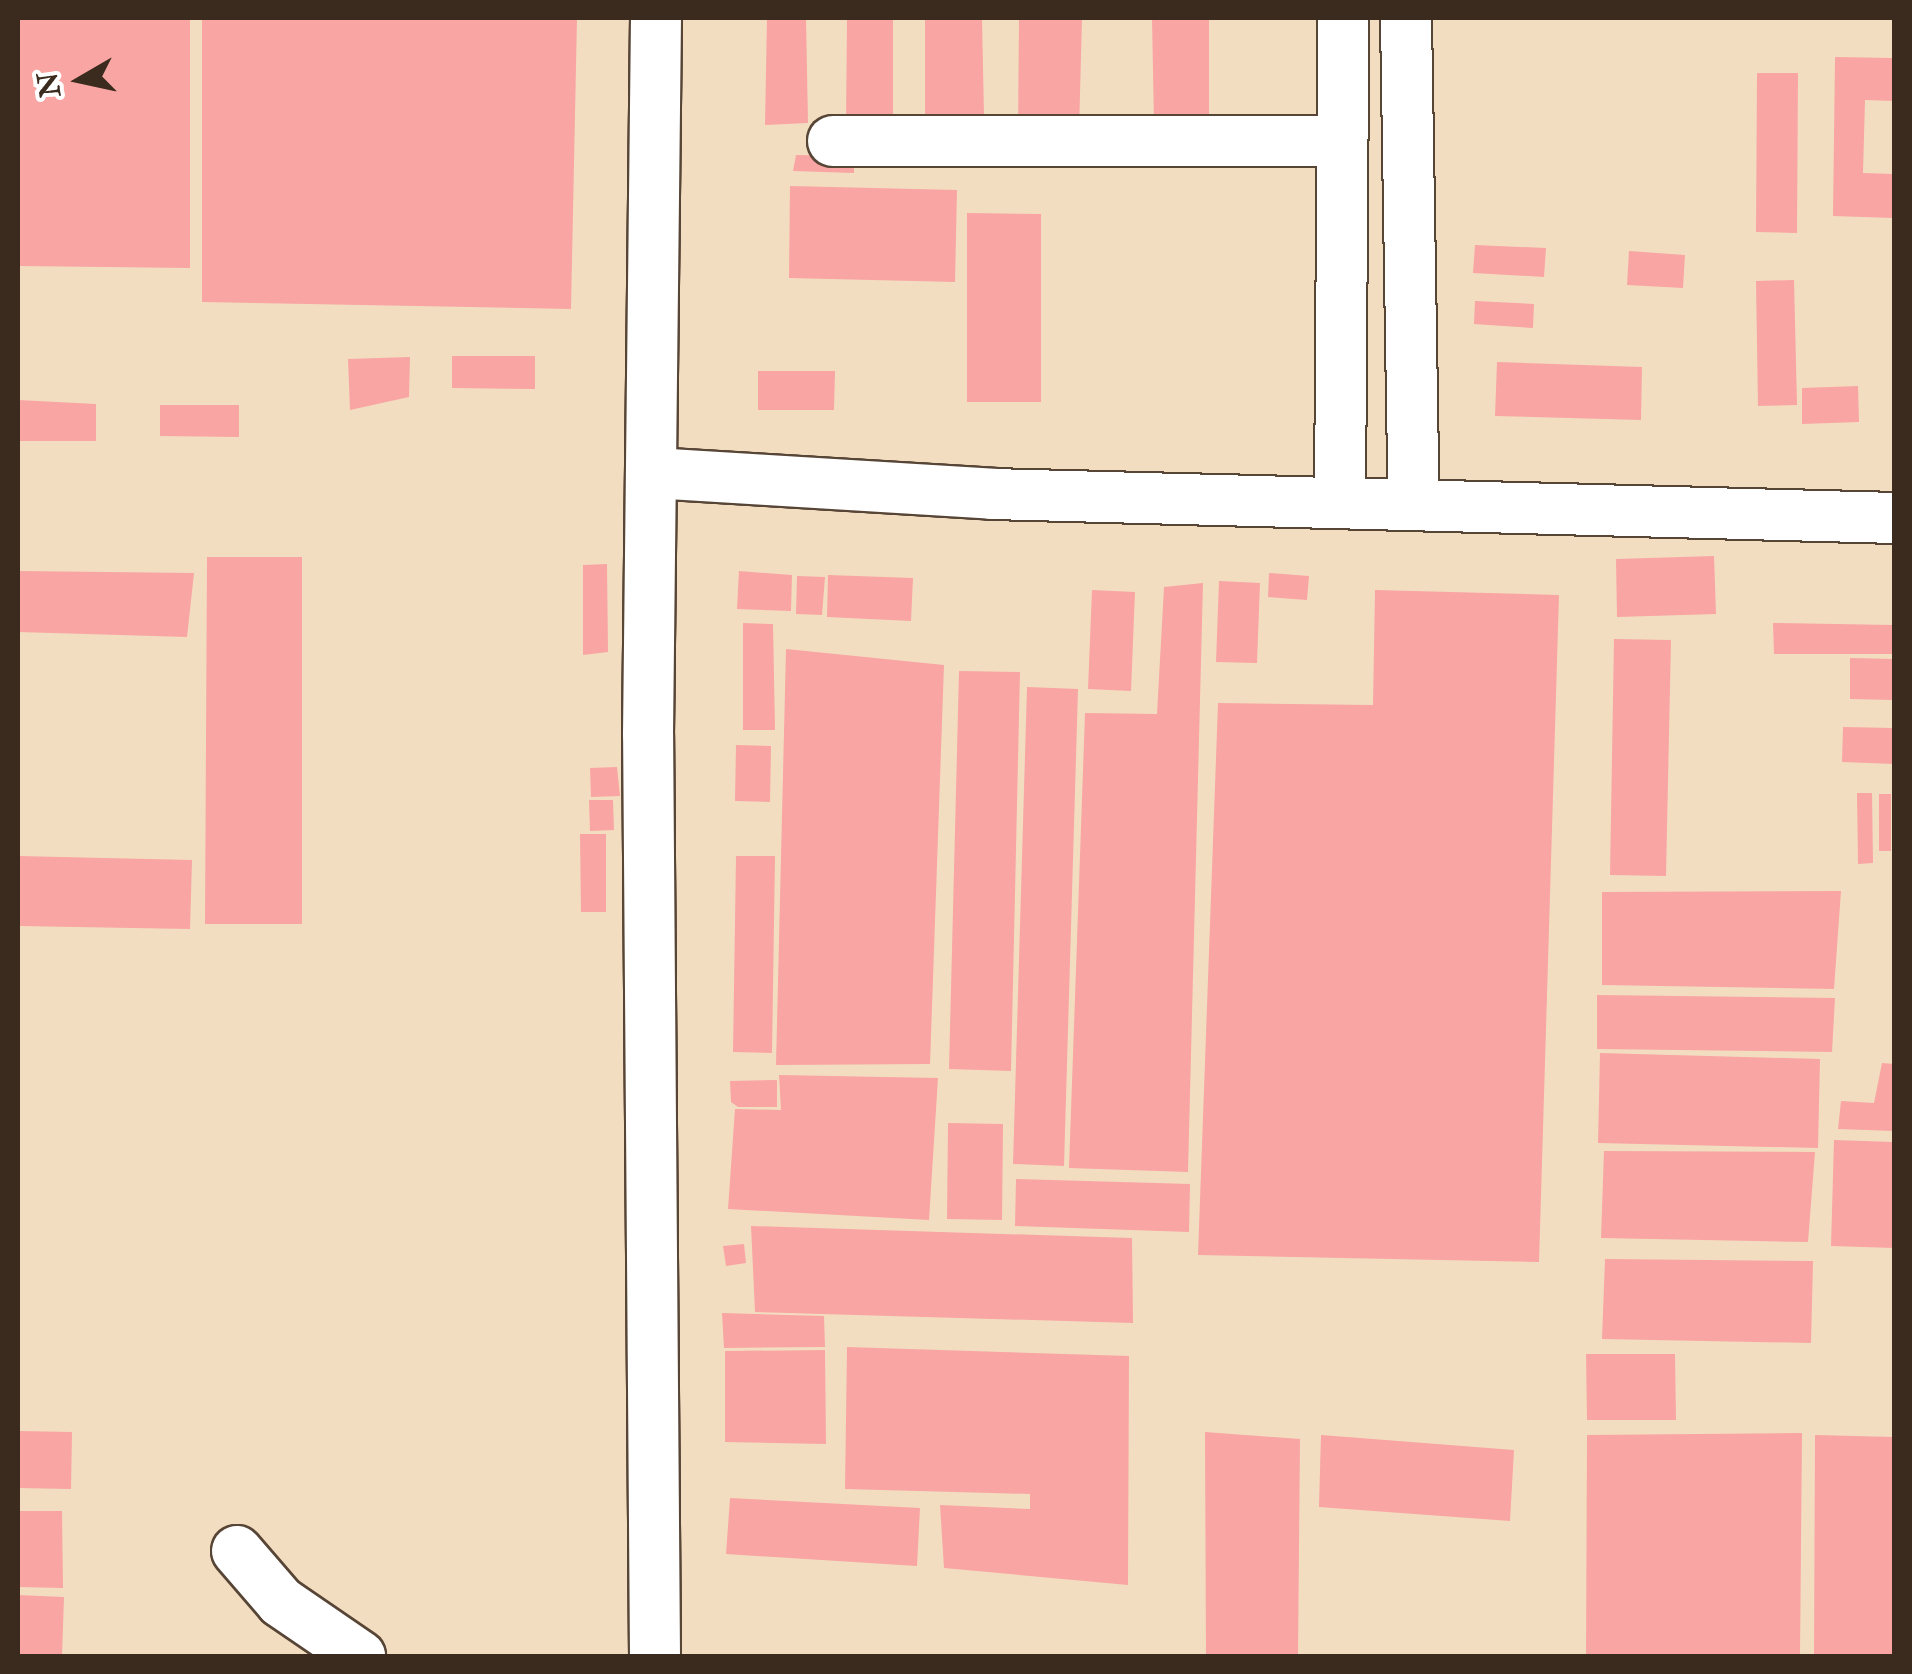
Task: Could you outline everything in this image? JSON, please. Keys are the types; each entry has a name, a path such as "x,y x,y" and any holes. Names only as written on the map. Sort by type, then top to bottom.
{"lane":[{"path":"656,18 648,734 656,1656"},
{"path":"1340,499 1343,18"},
{"path":"1406,18 1414,502"},
{"path":"833,141 1342,141"},
{"path":"652,473 992,494 1340,499 1894,518"},
{"path":"238,1552 282,1602 360,1656"}],"building":[{"path":"18,18 190,18 190,268 18,266"},
{"path":"202,18 577,18 571,309 202,302"},
{"path":"767,18 806,18 808,123 765,125"},
{"path":"847,18 893,18 893,122 846,123"},
{"path":"925,18 982,18 984,116 925,125"},
{"path":"1019,18 1082,18 1079,132 1018,132"},
{"path":"1152,18 1209,18 1209,120 1154,124"},
{"path":"1835,57 1894,58 1894,101 1865,100 1863,173 1894,174 1894,218 1833,216"},
{"path":"1757,73 1798,73 1797,233 1756,232"},
{"path":"796,155 854,156 854,173 793,171"},
{"path":"790,186 957,190 955,282 789,278"},
{"path":"967,213 1041,214 1041,402 967,402"},
{"path":"1475,245 1546,248 1544,277 1473,273"},
{"path":"1629,251 1685,255 1683,288 1627,285"},
{"path":"1794,280 1797,405 1758,406 1756,281"},
{"path":"1475,301 1534,304 1533,328 1474,324"},
{"path":"452,356 535,356 535,389 452,388"},
{"path":"410,357 409,397 350,410 348,359"},
{"path":"1497,362 1642,367 1641,420 1495,416"},
{"path":"758,371 835,371 834,410 758,410"},
{"path":"1858,386 1859,422 1802,424 1802,388"},
{"path":"18,400 96,404 96,441 18,441"},
{"path":"160,405 239,405 239,437 160,436"},
{"path":"1714,556 1716,614 1617,617 1616,559"},
{"path":"207,557 302,557 302,924 205,924"},
{"path":"607,564 608,652 583,655 583,565"},
{"path":"18,571 194,573 187,637 18,632"},
{"path":"739,571 792,575 791,611 737,609"},
{"path":"1269,573 1309,576 1307,600 1268,597"},
{"path":"828,575 913,578 911,621 827,617"},
{"path":"797,576 825,577 822,615 796,614"},
{"path":"1219,581 1260,583 1257,663 1216,662"},
{"path":"1203,583 1188,1172 1069,1168 1085,713 1157,714 1164,587"},
{"path":"1092,590 1135,592 1131,691 1088,689"},
{"path":"1375,590 1559,595 1539,1262 1198,1255 1218,703 1373,705"},
{"path":"743,623 773,624 775,730 743,730"},
{"path":"1773,623 1894,625 1894,654 1774,654"},
{"path":"1614,639 1671,640 1666,876 1610,875"},
{"path":"786,649 944,665 930,1064 776,1065"},
{"path":"1850,658 1894,659 1894,700 1850,699"},
{"path":"959,671 1020,672 1011,1071 949,1069"},
{"path":"1027,687 1078,689 1064,1166 1013,1164"},
{"path":"1843,727 1894,728 1894,764 1842,762"},
{"path":"736,745 771,746 770,802 735,801"},
{"path":"617,767 620,796 591,797 590,768"},
{"path":"1857,793 1872,793 1873,863 1858,864"},
{"path":"1879,794 1891,794 1891,851 1879,851"},
{"path":"589,800 613,800 614,830 590,831"},
{"path":"580,834 606,834 606,912 581,912"},
{"path":"18,856 192,860 190,929 18,926"},
{"path":"736,856 775,856 772,1053 733,1052"},
{"path":"1841,891 1834,989 1602,985 1602,892"},
{"path":"1597,995 1835,998 1832,1052 1597,1049"},
{"path":"1600,1053 1820,1059 1818,1148 1598,1143"},
{"path":"1882,1063 1894,1064 1894,1131 1838,1129 1841,1101 1874,1103"},
{"path":"779,1075 938,1078 929,1220 728,1209 735,1109 781,1110"},
{"path":"777,1080 777,1107 738,1107 731,1102 730,1081"},
{"path":"948,1123 1003,1124 1002,1220 947,1219"},
{"path":"1834,1140 1894,1142 1894,1248 1831,1246"},
{"path":"1604,1151 1815,1152 1808,1242 1601,1238"},
{"path":"1016,1179 1190,1184 1189,1232 1015,1226"},
{"path":"751,1226 1132,1238 1133,1323 755,1312"},
{"path":"744,1244 746,1263 726,1266 723,1246"},
{"path":"1605,1259 1813,1261 1811,1343 1602,1339"},
{"path":"722,1313 824,1316 825,1347 724,1348"},
{"path":"847,1347 1129,1356 1128,1585 944,1568 940,1505 1030,1509 1030,1494 845,1489"},
{"path":"825,1350 826,1444 725,1442 725,1351"},
{"path":"1586,1354 1675,1354 1676,1420 1587,1420"},
{"path":"18,1431 72,1432 71,1489 18,1488"},
{"path":"1205,1432 1300,1439 1298,1656 1206,1656"},
{"path":"1802,1433 1800,1656 1586,1656 1587,1435"},
{"path":"1321,1435 1514,1450 1510,1521 1319,1507"},
{"path":"1815,1435 1894,1437 1894,1656 1814,1656"},
{"path":"730,1498 920,1508 917,1566 726,1554"},
{"path":"18,1511 62,1511 63,1588 18,1587"},
{"path":"18,1595 64,1597 62,1656 18,1656"}]}
